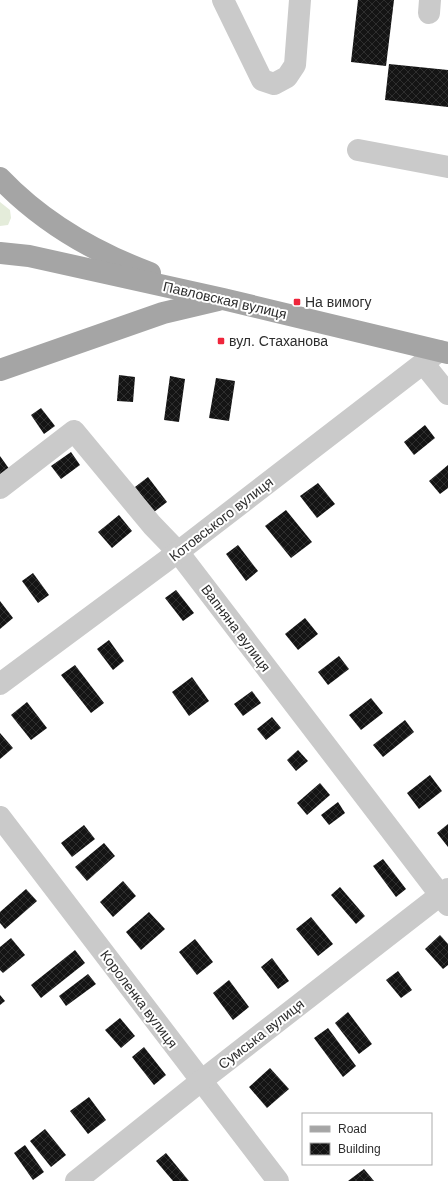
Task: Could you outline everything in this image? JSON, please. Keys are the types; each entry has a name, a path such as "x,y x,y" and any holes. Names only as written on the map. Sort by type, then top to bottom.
{"main road":[{"path":"0,178 19,198 52,224 92,247 145,271 223,299"},
{"name":"Павловская вулиця","path":"0,254 29,256 223,299 437,355"},
{"path":"0,370 163,313 223,299"}],"street":[{"path":"223,0 262,80 274,84 287,77 295,65 300,0"},
{"path":"358,150 448,167"},
{"path":"437,355 448,394"},
{"name":"Котовського вулиця","path":"0,684 178,552 437,355"},
{"name":"Вапняна вулиця","path":"0,488 74,431 152,525 178,552 446,896"},
{"name":"Короленка вулиця","path":"0,816 278,1181"},
{"name":"Сумська вулиця","path":"76,1181 201,1081 446,896"}],"green space":[{"path":"0,202 10,210 11,218 8,225 0,226"}],"building":[{"path":"358,0 394,0 386,66 351,62"},
{"path":"389,64 448,70 448,107 385,100"},
{"path":"119,375 135,377 133,402 117,401"},
{"path":"170,376 185,379 179,422 164,420"},
{"path":"216,378 235,381 229,421 209,418"},
{"path":"41,408 55,426 44,434 31,415"},
{"path":"425,425 435,438 414,455 404,442"},
{"path":"71,452 80,465 61,479 51,466"},
{"path":"0,456 10,470 0,476"},
{"path":"448,465 448,488 440,494 429,481"},
{"path":"148,477 167,502 154,512 135,487"},
{"path":"318,483 335,504 317,518 300,496"},
{"path":"286,510 312,542 291,558 265,526"},
{"path":"119,515 132,531 112,548 98,532"},
{"path":"238,545 258,571 246,581 226,554"},
{"path":"33,573 49,595 38,603 22,581"},
{"path":"176,590 194,613 183,621 165,598"},
{"path":"0,601 13,618 0,629"},
{"path":"305,618 318,634 298,650 285,634"},
{"path":"109,640 124,661 113,670 97,649"},
{"path":"339,656 349,669 328,685 318,672"},
{"path":"75,665 104,703 91,713 61,675"},
{"path":"192,677 209,701 189,716 172,692"},
{"path":"252,691 261,703 243,716 234,704"},
{"path":"371,698 383,713 361,730 349,715"},
{"path":"27,702 47,728 31,740 11,715"},
{"path":"272,717 281,728 266,740 257,729"},
{"path":"405,720 414,732 383,757 373,745"},
{"path":"0,733 13,748 0,759"},
{"path":"298,750 308,761 296,771 287,760"},
{"path":"430,775 442,791 419,809 407,793"},
{"path":"320,783 330,795 307,815 297,803"},
{"path":"338,802 345,813 329,825 321,815"},
{"path":"448,824 448,847 437,833"},
{"path":"84,825 95,839 72,857 61,843"},
{"path":"104,843 115,856 87,881 75,867"},
{"path":"383,859 406,889 396,897 373,866"},
{"path":"123,881 136,896 113,917 100,902"},
{"path":"340,887 365,916 356,924 331,895"},
{"path":"26,889 37,901 5,929 0,923 0,912"},
{"path":"149,912 165,929 141,950 126,932"},
{"path":"311,917 333,944 318,956 296,929"},
{"path":"440,935 448,944 448,965 443,969 425,949"},
{"path":"11,938 25,955 3,973 0,970 0,947"},
{"path":"195,939 213,962 197,975 179,952"},
{"path":"75,950 85,963 41,998 31,985"},
{"path":"272,958 289,981 278,989 261,967"},
{"path":"398,971 412,990 401,998 386,980"},
{"path":"88,974 96,984 66,1006 59,996"},
{"path":"229,980 249,1007 233,1020 213,993"},
{"path":"0,995 5,1001 0,1005"},
{"path":"348,1012 372,1044 359,1054 335,1023"},
{"path":"120,1018 135,1036 121,1048 105,1030"},
{"path":"328,1028 356,1066 343,1077 314,1038"},
{"path":"144,1047 166,1075 154,1085 132,1057"},
{"path":"270,1068 289,1089 267,1108 249,1087"},
{"path":"89,1097 106,1120 88,1134 70,1111"},
{"path":"45,1129 66,1155 51,1167 30,1141"},
{"path":"25,1145 44,1172 33,1180 14,1153"},
{"path":"166,1153 189,1181 173,1181 156,1161"},
{"path":"364,1169 374,1181 348,1181"}],"place":[{"name":"На вимогу","path":"297,302"},
{"name":"вул. Стаханова","path":"221,341"}]}
